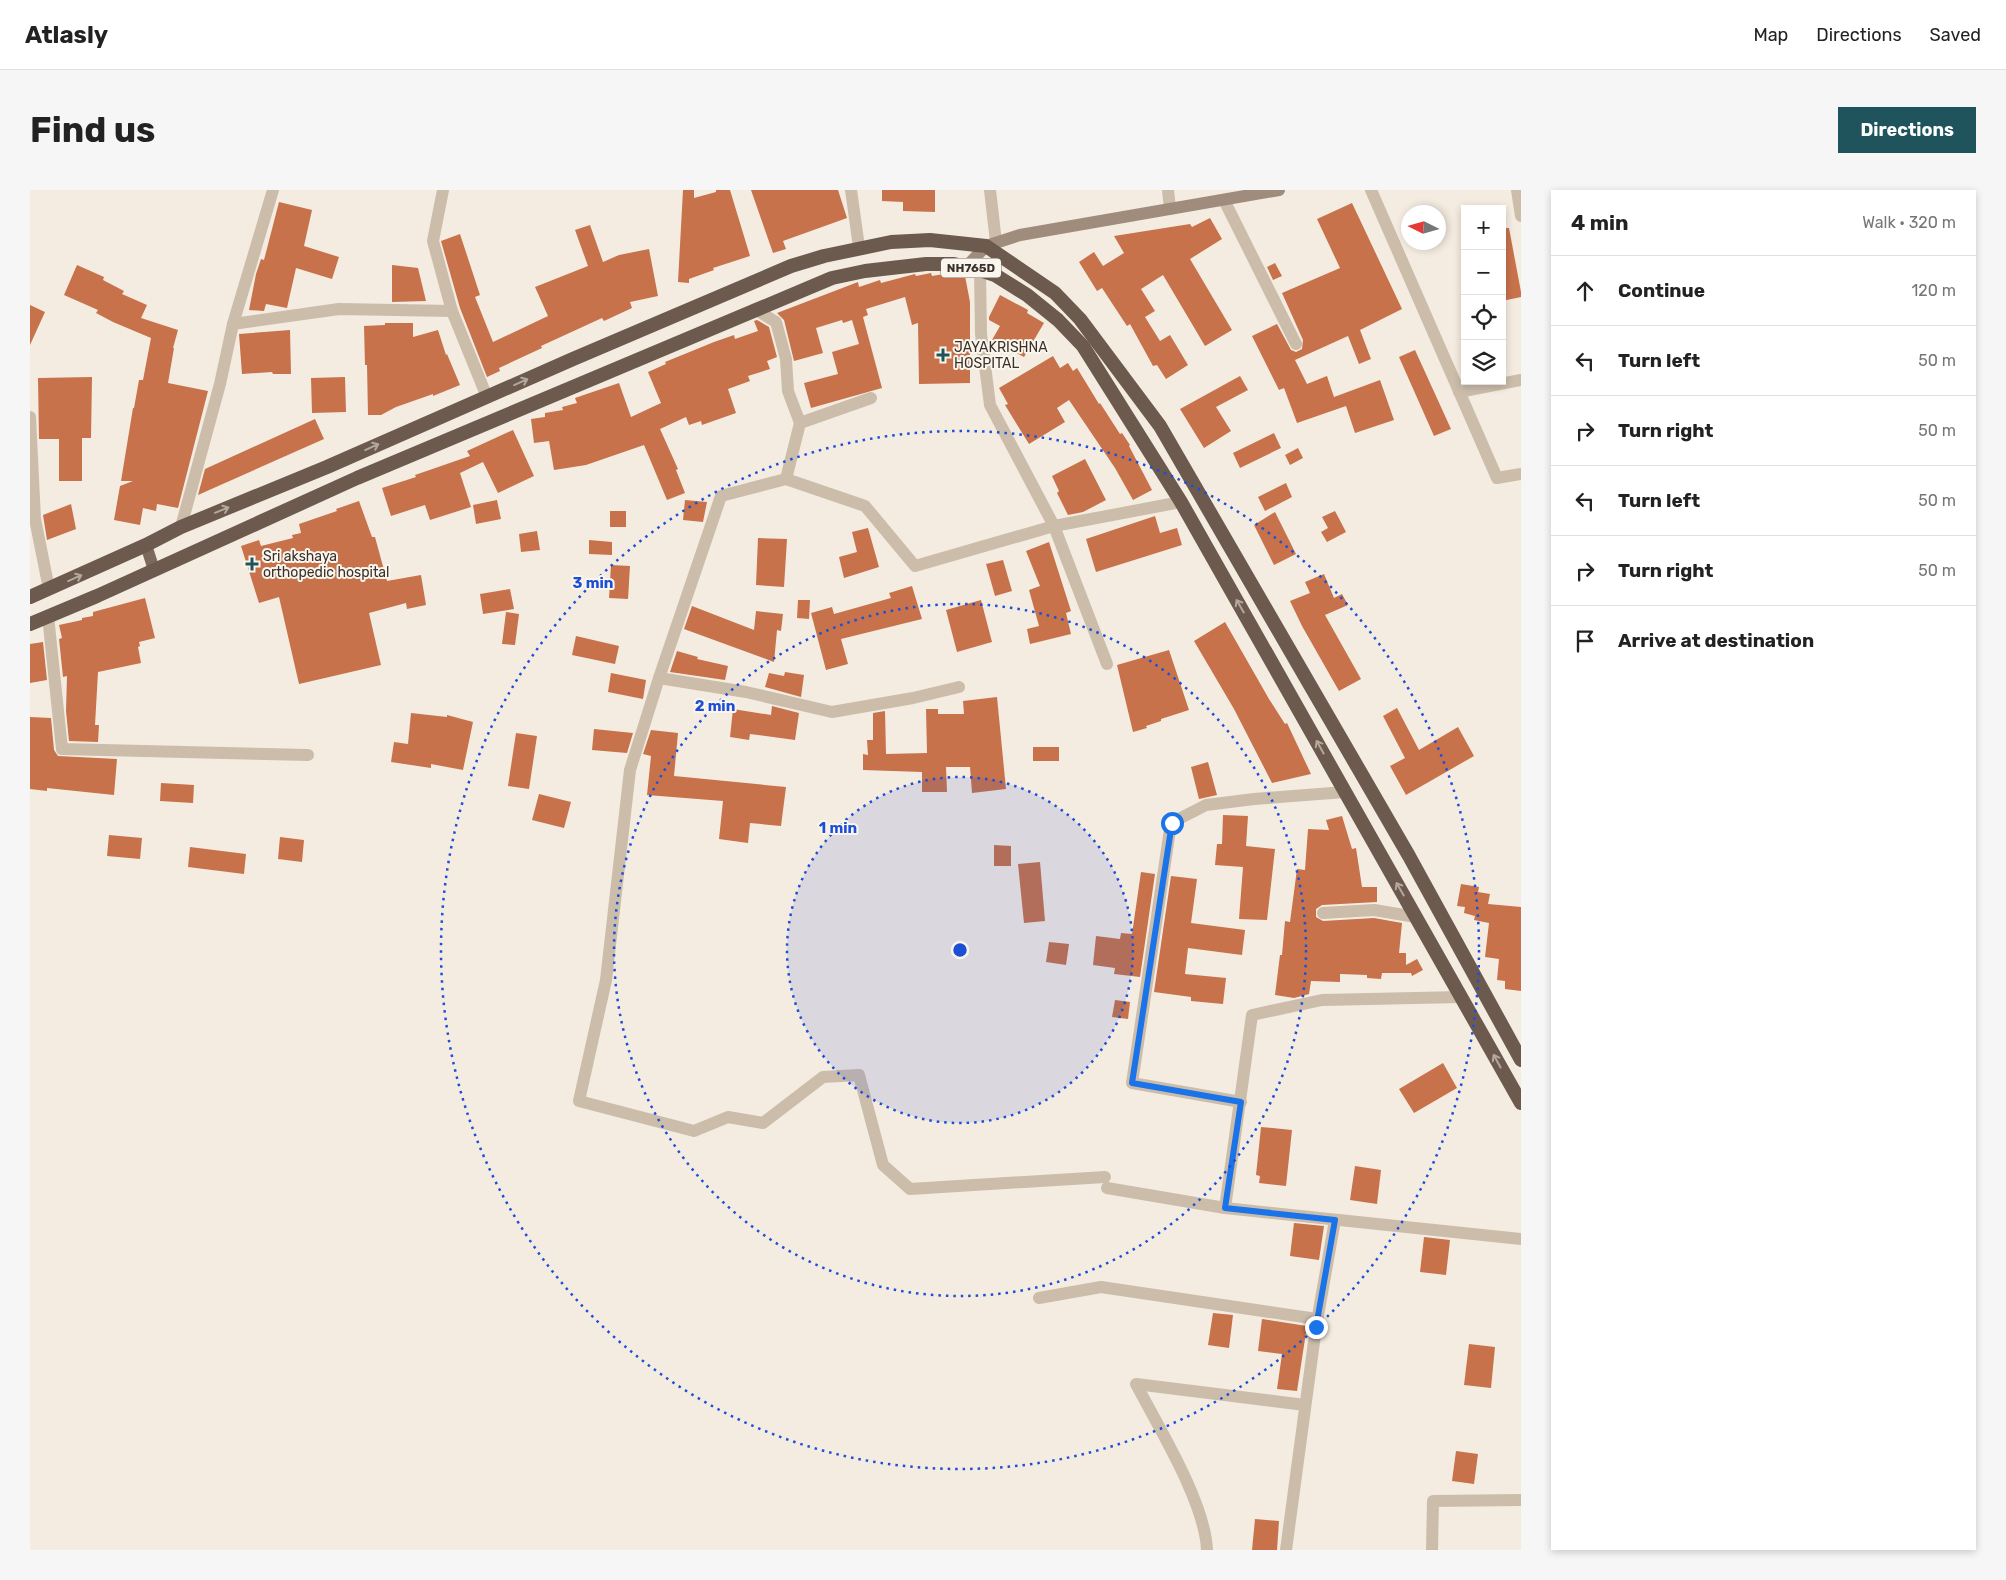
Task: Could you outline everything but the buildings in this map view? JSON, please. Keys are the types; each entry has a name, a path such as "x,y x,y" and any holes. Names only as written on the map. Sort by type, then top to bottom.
{"highway":[{"name":"NH765D","path":"30,597 146,545 181,527 327,467 791,266 859,248 891,242 923,240 991,244 1055,293 1080,319 1160,426 1409,856 1521,1060"},
{"name":"NH765D","path":"30,624 357,478 832,278 865,271 926,264 954,264 995,274 1027,295 1058,320 1083,346 1180,502 1521,1103"},
{"path":"1443,964 1462,952"}],"main road":[{"path":"973,268 991,244 1020,235 1279,190"},
{"path":"146,545 154,570"}],"street":[{"path":"181,527 220,384 233,324 273,190"},
{"path":"443,190 433,241 452,311 487,397"},
{"path":"852,190 859,248"},
{"path":"990,190 991,244"},
{"path":"1168,190 1170,209"},
{"path":"1371,190 1497,478 1521,474"},
{"path":"1517,190 1521,216"},
{"path":"1224,200 1296,344"},
{"path":"973,268 990,405 1054,526 1107,664"},
{"path":"233,324 339,309 452,311"},
{"path":"755,309 776,322 786,359 788,391 800,424 786,479"},
{"path":"1459,392 1521,380"},
{"path":"800,424 871,398"},
{"path":"30,417 30,451 35,519 49,588"},
{"path":"1180,502 1054,526 915,566 865,506 786,479 721,496 658,678 630,770 606,980 579,1101 694,1131 728,1117 763,1123 823,1077 859,1075 883,1166 910,1189 1106,1182 1225,1208 1521,1239"},
{"path":"48,616 62,749 308,755"},
{"path":"658,678 746,692 832,712 913,698 960,687"},
{"path":"1241,1102 1132,1083 1172,823 1206,805 1254,799 1345,792"},
{"path":"1323,913 1374,910 1416,916"},
{"path":"1225,1208 1252,1015 1322,1000 1462,997"},
{"path":"1286,1550 1317,1319 1335,1220"},
{"path":"1039,1298 1101,1287 1317,1319"},
{"path":"1207,1550 1206,1536 1190,1489 1136,1384 1305,1406"},
{"path":"1432,1550 1433,1501 1521,1500"}],"place":[{"name":"JAYAKRISHNA HOSPITAL","path":"943,355"},
{"name":"Sri akshaya orthopedic hospital","path":"252,564"}],"route":[{"path":"1172,823 1132,1083 1241,1102 1225,1208 1335,1220 1316,1327"}]}
